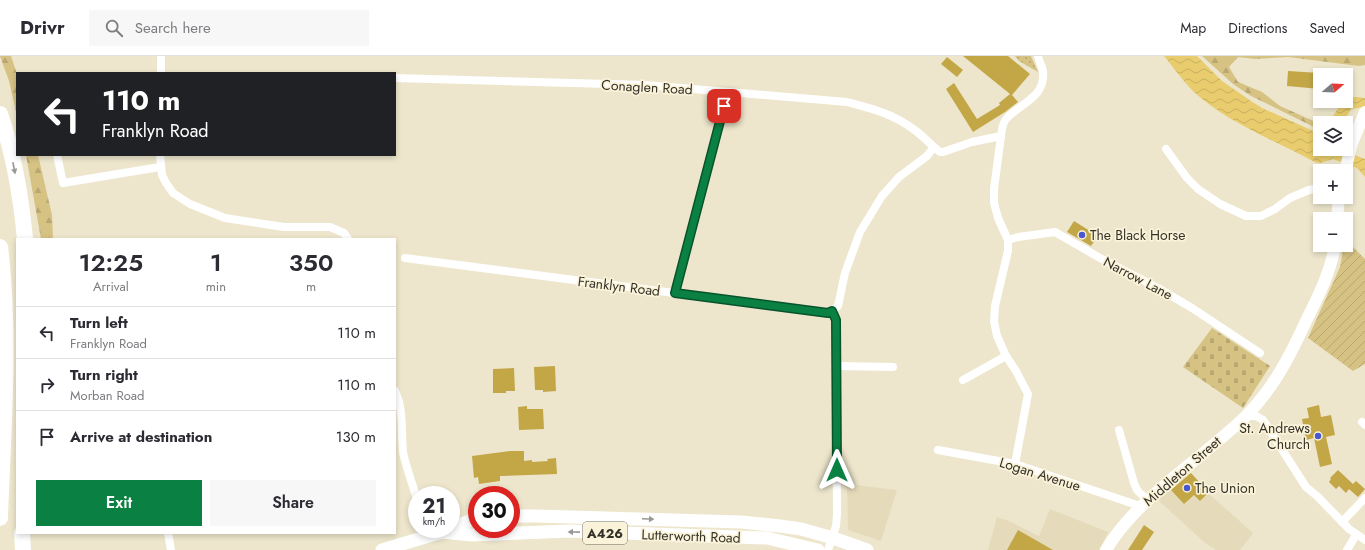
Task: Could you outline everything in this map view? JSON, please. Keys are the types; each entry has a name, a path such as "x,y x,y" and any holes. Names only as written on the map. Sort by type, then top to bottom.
{"highway":[{"path":"0,114 6,130 12,157 23,218 25,238"},
{"path":"0,248 4,295 6,354 5,425 0,518"},
{"path":"22,534 23,550"}],"main road":[{"name":"Lutterworth Road","path":"520,516 740,522 801,529 831,544 867,550"},
{"name":"Lutterworth Road","path":"520,533 570,531 767,538 796,547 818,550"},
{"name":"Lutterworth Road","path":"382,550 412,538"}],"street":[{"path":"161,56 161,72"},
{"path":"1015,464 1028,394 1006,356 997,336 994,321 994,306 1008,251 1008,240 998,218 994,203 994,189 1002,126 1006,119 1038,94 1042,82 1043,70 1038,56"},
{"name":"Conaglen Road","path":"396,78 645,85 847,102 876,109 894,117 916,131 934,147"},
{"path":"675,293 727,92"},
{"path":"1347,164 1352,143 1365,112"},
{"path":"831,544 837,514 836,320 832,311 838,306 845,273 860,232 882,196 900,177 927,156 934,147 940,152 943,152 972,142 1001,136"},
{"path":"1166,149 1187,178 1198,189 1220,204 1246,216 1261,216 1290,198 1313,189"},
{"path":"57,156 63,183 160,167"},
{"path":"160,156 162,175 173,192 190,204 225,218 284,227 330,227 344,233 347,238"},
{"name":"Narrow Lane","path":"1008,240 1018,237 1055,232 1100,258 1158,288 1260,353"},
{"name":"Middleton Street","path":"1106,550 1114,536 1144,503 1246,416 1272,385 1289,357 1328,272 1333,252"},
{"name":"Franklyn Road","path":"405,258 828,313 832,311"},
{"path":"963,380 1006,356"},
{"path":"836,366 893,367"},
{"path":"396,393 402,411 404,453 413,486"},
{"path":"1246,416 1256,416 1263,420 1306,487 1356,535 1365,540"},
{"path":"1119,430 1134,483 1144,503"},
{"name":"Logan Avenue","path":"938,450 1015,464 1144,503"},
{"path":"1342,522 1365,498"},
{"path":"796,547 801,529"},
{"path":"168,534 171,550"},
{"path":"1348,550 1356,535"}],"shaded area":[{"path":"1190,472 1208,493 1253,533 1240,550 1216,550 1204,542 1157,499"},
{"path":"847,484 897,490 881,541 848,530"},
{"path":"1050,509 1108,532 1099,550 988,550 997,517 1009,521 1039,536"}],"green space":[{"path":"0,56 11,56 16,72 16,112 9,81"},
{"path":"1015,56 1031,56 1038,72 1019,61"},
{"path":"1202,56 1365,56 1365,65 1359,66 1288,57 1255,59 1238,57 1229,67 1238,82 1262,92 1280,106 1313,121 1313,127 1251,96 1233,84"},
{"path":"26,156 38,156 52,215 53,238 41,238"},
{"path":"1353,247 1365,259 1365,364 1353,371 1308,338 1340,267 1343,252 1353,252"},
{"path":"1212,328 1270,366 1243,408 1183,367"}],"water":[{"path":"1164,56 1197,56 1222,81 1251,101 1262,108 1313,131 1313,156 1353,156 1353,154 1365,159 1365,177 1357,168 1353,166 1353,164 1346,164 1333,159 1320,163 1315,162 1236,122 1206,102 1182,79"},
{"path":"1353,98 1365,98 1365,107 1351,109 1347,116 1333,116 1339,108 1353,108"}],"building":[{"path":"963,56 1008,56 1030,74 1012,95 1018,102 973,132 946,89 954,83 977,119 1000,105 999,103 1010,94"},
{"path":"947,57 963,70 957,77 941,64"},
{"path":"1288,71 1313,73 1313,88 1287,86"},
{"name":"The Black Horse","path":"1074,221 1098,236 1091,246 1067,232"},
{"path":"555,366 556,391 543,392 543,390 535,390 534,367"},
{"path":"514,368 515,391 493,393 493,369"},
{"name":"St. Andrews Church","path":"1319,405 1321,417 1331,415 1335,435 1326,437 1332,464 1320,467 1314,438 1306,440 1302,419 1309,418 1307,408"},
{"path":"527,406 527,409 543,409 544,429 519,430 518,407"},
{"path":"510,451 524,451 524,461 548,461 547,459 556,458 557,474 500,476 500,481 479,484 478,477 474,478 472,456"},
{"path":"1338,470 1353,484 1356,481 1365,489 1358,497 1349,489 1346,493 1339,486 1336,489 1329,482 1331,479 1330,478"},
{"name":"The Union","path":"1191,473 1201,484 1199,486 1207,494 1200,501 1194,495 1184,504 1171,490"},
{"path":"1144,525 1154,532 1142,550 1128,550"},
{"path":"1018,530 1053,550 1007,550"}],"place":[{"name":"The Black Horse","path":"1082,235"},
{"name":"St. Andrews Church","path":"1318,436"},
{"name":"The Union","path":"1187,488"}],"route":[{"path":"724,106 675,293 828,313 832,311 836,317 837,470"}]}
